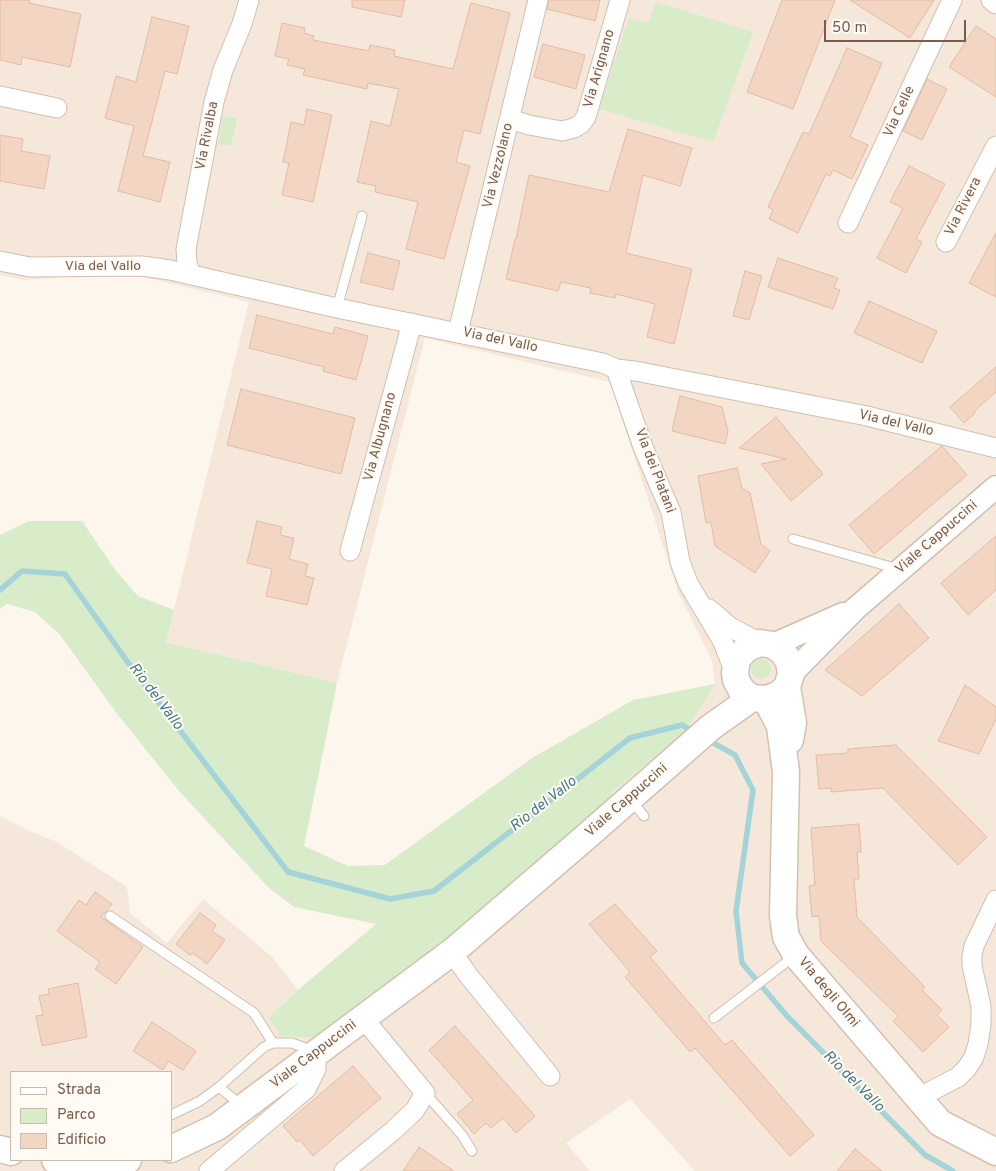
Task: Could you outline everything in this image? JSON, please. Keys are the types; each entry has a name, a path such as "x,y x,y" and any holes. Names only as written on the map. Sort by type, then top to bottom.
{"main road":[{"name":"Via degli Olmi","path":"766,644 783,652 789,662 761,685 780,726 786,772 784,916 786,937 796,955 940,1123 996,1152"},
{"path":"761,685 738,659 747,648 766,644"},
{"name":"Viale Cappuccini","path":"172,1149 217,1127 452,952 637,808 688,748 722,715 761,685"},
{"path":"68,1161 107,1164 123,1161"}],"street":[{"name":"Via Rivalba","path":"192,275 187,264 186,249 213,111 223,70 242,24 249,0"},
{"name":"Via Vezzolano","path":"458,332 538,0"},
{"name":"Via Arignano","path":"510,119 529,125 562,131 581,124 586,117 620,0"},
{"name":"Via Celle","path":"848,223 952,0"},
{"path":"0,96 57,108"},
{"name":"Via Rivera","path":"946,242 996,146"},
{"name":"Via del Vallo","path":"0,261 30,267 142,266 192,275 337,308 602,363 616,370 635,371 867,416 996,448"},
{"name":"Via Albugnano","path":"350,551 412,323"},
{"name":"Via dei Platani","path":"616,370 643,447 671,512 680,562 685,576 723,642 761,685"},
{"name":"Viale Cappuccini","path":"761,685 855,609 996,487"},
{"name":"Via dei Platani","path":"699,600 730,627 766,644"},
{"name":"Viale Cappuccini","path":"766,644 855,609"},
{"path":"918,1098 958,1077 974,1057 982,1024 981,1006 972,966 972,956 974,946 996,900"},
{"path":"452,952 468,975 550,1076"},
{"path":"344,1171 415,1110 425,1093 363,1018"},
{"path":"209,1171 306,1089 316,1069 316,1052"}],"lane":[{"path":"337,308 362,216"},
{"path":"793,539 900,570"},
{"path":"110,916 254,1012 273,1043"},
{"path":"714,1018 796,955"},
{"path":"172,1115 200,1101 219,1087 264,1047 273,1043 292,1043 316,1052"},
{"path":"219,1087 244,1107"},
{"path":"425,1093 462,1134 472,1151"}],"shaded area":[{"path":"0,0 996,0 996,1171 695,1171 630,1099 566,1143 590,1171 0,1171 0,816 57,842 127,887 130,913 167,943 203,899 272,957 298,990 269,1017 608,807 613,791 686,731 715,684 712,660 678,592 610,382 425,338 337,683 166,642 249,302 126,273 25,280 0,275"}],"green space":[{"path":"656,2 753,32 713,142 599,109 629,18 649,22"},
{"path":"223,116 237,118 231,146 218,144"},
{"path":"29,521 82,521 116,571 138,596 174,610 166,642 337,683 304,846 348,866 385,865 532,758 633,700 715,684 686,731 613,791 608,807 447,943 317,1038 280,1036 269,1017 376,924 294,907 268,887 179,791 118,715 60,635 35,612 7,604 0,609 0,535"},
{"path":"761,659 768,662 771,669 768,676 761,679 754,676 751,669 754,662"}],"building":[{"path":"0,0 30,0 29,3 81,14 70,67 22,57 21,65 0,60"},
{"path":"352,0 405,0 401,17 352,7"},
{"path":"549,0 600,0 595,21 547,9"},
{"path":"782,0 835,0 793,109 747,92"},
{"path":"850,0 934,0 910,38"},
{"path":"471,3 510,13 480,134 464,130 456,162 470,166 444,259 406,249 418,202 375,192 376,186 357,182 371,121 390,126 399,89 368,83 367,89 303,75 305,69 287,65 289,59 275,56 282,23 305,28 304,33 314,36 313,40 369,51 370,45 395,50 394,56 453,69"},
{"path":"152,17 189,26 177,74 165,71 143,156 170,162 160,202 118,191 134,126 105,118 116,76 136,82"},
{"path":"976,26 996,39 996,97 949,67"},
{"path":"543,44 585,55 576,89 534,77"},
{"path":"847,48 882,63 850,137 868,145 852,179 833,170 830,176 826,174 798,233 769,219 773,210 768,207 803,132 809,134"},
{"path":"927,79 947,89 922,140 903,131"},
{"path":"307,109 332,115 313,202 282,195 289,163 283,162 291,122 304,125"},
{"path":"628,129 692,148 680,186 643,175 626,253 692,269 674,344 647,337 655,304 616,294 615,298 590,293 591,288 561,282 558,291 506,279 529,175 609,192"},
{"path":"0,135 23,139 21,151 50,156 44,189 0,181"},
{"path":"909,166 945,184 916,239 922,242 906,273 877,258 903,208 890,202"},
{"path":"996,233 996,297 969,283"},
{"path":"368,253 400,261 393,290 360,282"},
{"path":"778,258 838,278 834,288 840,290 833,309 768,287"},
{"path":"745,271 762,276 749,320 733,316"},
{"path":"869,301 937,331 922,363 854,333"},
{"path":"257,315 333,334 335,327 368,336 356,380 323,371 324,367 249,348"},
{"path":"996,367 996,392 974,411 975,413 964,423 950,407"},
{"path":"241,389 355,418 341,474 227,445"},
{"path":"680,396 722,407 728,431 725,444 672,431"},
{"path":"776,417 823,474 791,501 761,464 786,459 739,448"},
{"path":"942,446 967,475 874,554 849,525"},
{"path":"737,468 742,488 750,493 761,544 770,551 755,573 715,546 711,522 706,523 698,476"},
{"path":"257,521 282,527 280,535 294,538 289,559 308,564 305,576 314,578 307,605 266,596 272,569 247,563"},
{"path":"996,536 996,590 968,615 941,583"},
{"path":"899,604 929,638 862,696 825,670"},
{"path":"965,685 996,707 996,719 979,754 938,741"},
{"path":"896,745 987,837 958,865 883,788 831,792 831,788 819,789 816,755 848,753 848,749"},
{"path":"859,824 861,852 857,852 859,879 854,879 857,917 925,987 922,990 942,1010 937,1015 949,1027 923,1052 893,1021 898,1016 821,941 819,916 812,917 809,886 815,885 811,828"},
{"path":"95,892 112,904 101,917 143,947 116,984 95,969 100,962 57,931 79,900 86,905"},
{"path":"615,904 657,951 650,957 725,1045 732,1040 814,1135 790,1156 695,1048 690,1052 625,977 630,972 589,924"},
{"path":"200,913 216,925 212,931 225,940 207,964 193,953 190,955 176,944"},
{"path":"78,983 87,1037 42,1046 36,1016 43,1015 39,996 49,994 48,989"},
{"path":"152,1022 196,1051 183,1070 168,1061 163,1070 133,1051"},
{"path":"455,1026 535,1116 516,1133 503,1118 491,1128 486,1123 474,1134 457,1114 473,1100 429,1050"},
{"path":"353,1066 381,1098 313,1156 300,1140 297,1142 283,1126"},
{"path":"419,1147 454,1171 403,1171"},
{"path":"855,1149 882,1171 837,1171"}],"waterway":[{"name":"Rio del Vallo","path":"0,590 22,571 65,574 127,661 288,872 390,899 434,891 630,738 682,725 696,733"},
{"name":"Rio del Vallo","path":"708,740 735,755 753,790 736,911 742,963 787,1016 925,1155 953,1171"}]}
